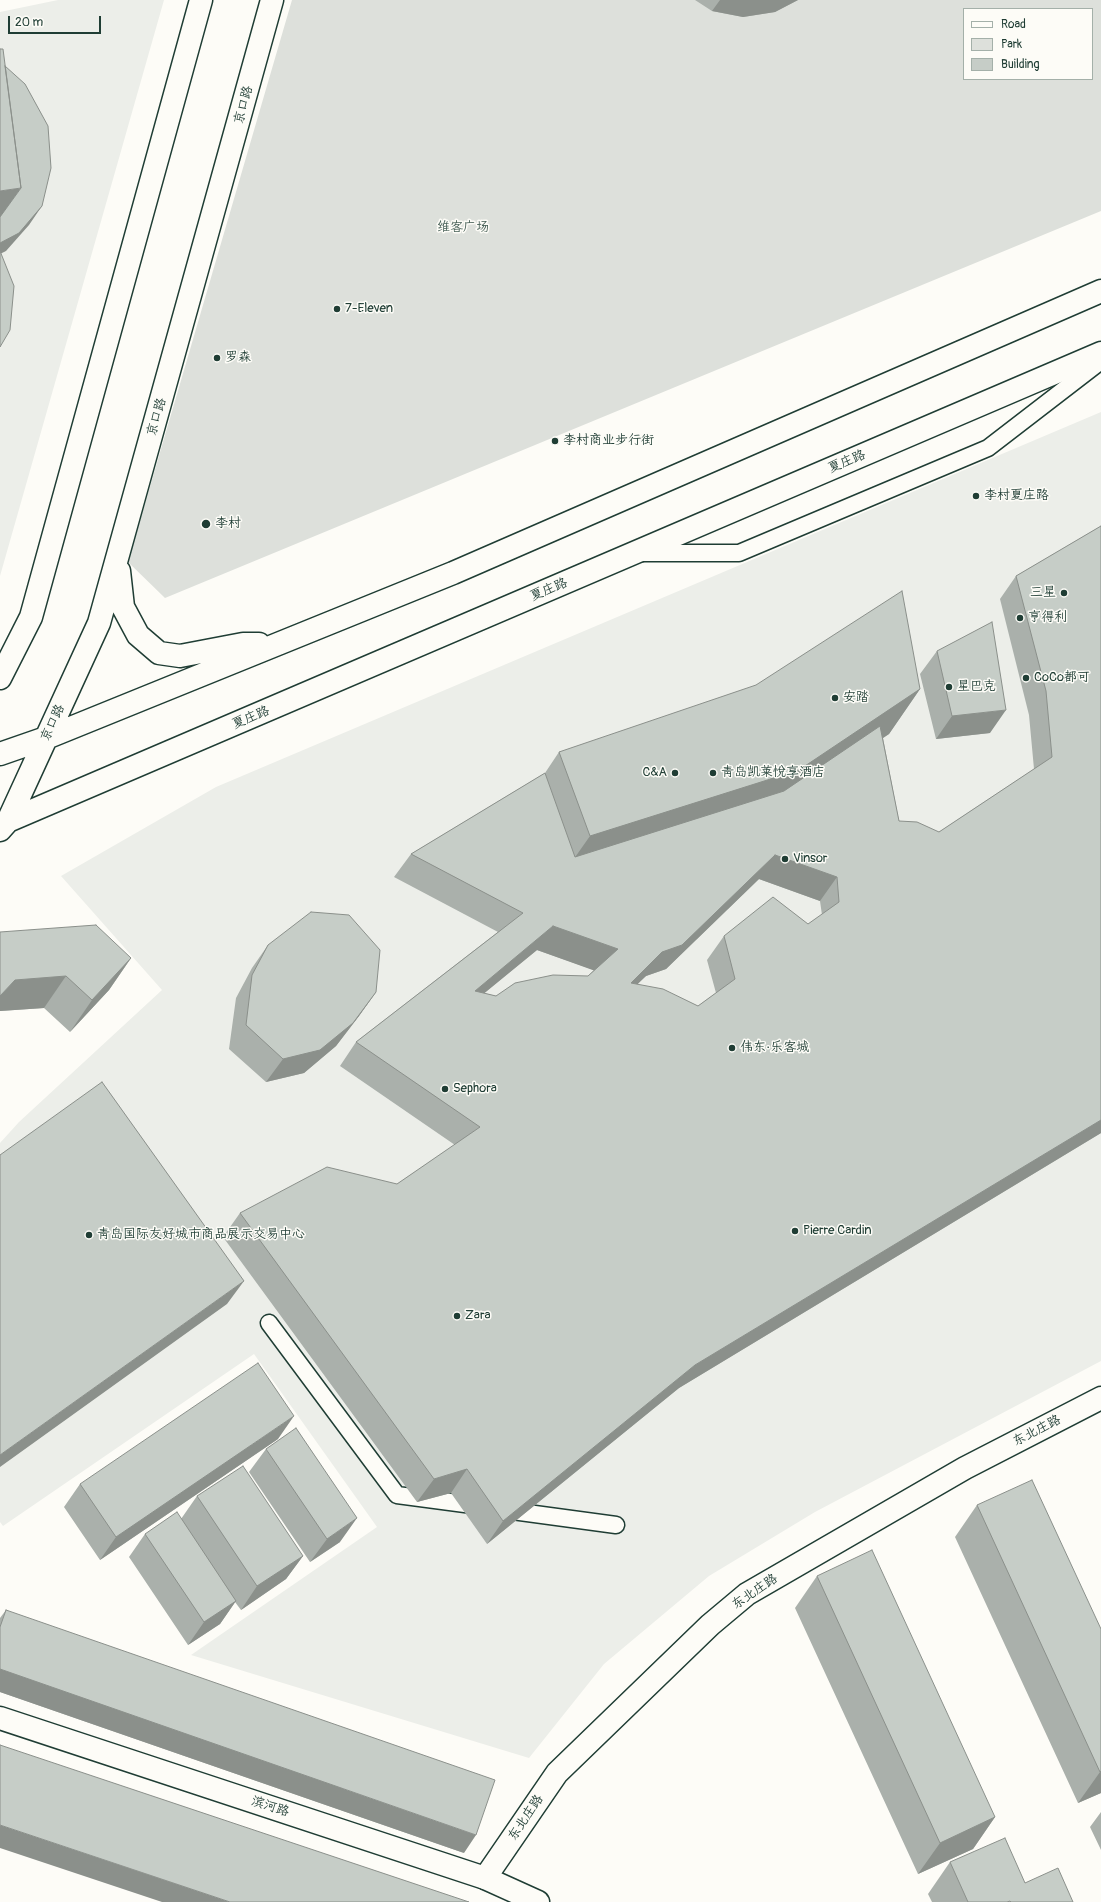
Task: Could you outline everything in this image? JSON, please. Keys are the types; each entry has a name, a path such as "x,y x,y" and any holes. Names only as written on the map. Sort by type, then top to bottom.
{"main road":[{"path":"0,678 31,617 201,0"},
{"name":"京口路","path":"3,822 46,738 99,623 272,0"},
{"path":"0,754 46,738 453,573 1101,291"},
{"name":"夏庄路","path":"3,822 1101,353"},
{"path":"118,558 123,607 138,635 159,653 180,656 243,644 280,643"},
{"name":"东北庄路","path":"485,1878 557,1772 710,1625 747,1594 965,1468 1101,1398"},
{"name":"滨河路","path":"0,1718 485,1878 538,1902"}],"lane":[{"path":"636,552 739,553 988,448 1101,361"},
{"path":"269,1323 397,1495 616,1525"}],"shaded area":[{"path":"58,0 164,0 0,576 0,12"},
{"path":"1101,412 1101,1361 815,1512 709,1576 604,1664 529,1758 191,1655 377,1527 254,1354 3,1526 0,1522 0,1143 19,1122 162,990 61,876 216,787"}],"green space":[{"name":"维客广场","path":"292,0 1101,0 1101,211 165,598 128,562"}],"building":[{"path":"0,49 3,49 21,188 0,191"},
{"path":"5,66 25,84 48,126 51,168 42,206 19,233 0,243 0,217 21,188"},
{"path":"0,251 14,286 10,330 0,347"},
{"name":"伟东·乐客城","path":"1101,526 1101,1120 695,1365 503,1521 467,1469 434,1479 240,1213 327,1167 397,1184 480,1127 356,1042 523,913 411,854 545,773 575,857 784,791 880,726 899,821 917,822 939,832 1052,757 1046,691 1016,576","holes":["775,855 837,877 839,902 808,924 773,897 724,936 735,979 698,1006 663,989 631,983 662,952 682,945","553,926 618,949 588,976 553,975 515,983 496,996 475,991"]},
{"name":"青岛凯莱悦享酒店","path":"902,591 920,689 799,770 590,836 559,752 756,685"},
{"path":"992,622 1006,710 952,716 937,651"},
{"path":"311,912 349,915 380,950 376,992 353,1023 320,1050 283,1059 246,1025 252,975 268,945"},
{"path":"96,925 131,958 92,1000 66,976 15,980 0,996 0,932"},
{"name":"青岛国际友好城市商品展示交易中心","path":"102,1082 244,1281 0,1455 0,1155"},
{"path":"258,1363 294,1416 116,1537 80,1484"},
{"path":"296,1428 357,1518 327,1539 266,1449"},
{"path":"243,1466 303,1556 257,1586 197,1496"},
{"path":"1032,1480 1101,1629 1100,1772 977,1505"},
{"path":"177,1512 236,1601 204,1622 145,1534"},
{"path":"872,1550 995,1817 940,1843 817,1576"},
{"path":"6,1610 495,1780 476,1835 0,1669 0,1627"},
{"path":"0,1745 469,1902 230,1902 0,1825"},
{"path":"1005,1838 1025,1883 1058,1868 1073,1902 968,1902 950,1862"}],"place":[{"name":"7-Eleven","path":"337,309"},
{"name":"罗森","path":"217,358"},
{"name":"李村商业步行街","path":"555,441"},
{"name":"李村夏庄路","path":"976,496"},
{"name":"李村","path":"206,524"},
{"name":"三星","path":"1064,593"},
{"name":"亨得利","path":"1020,618"},
{"name":"CoCo都可","path":"1026,678"},
{"name":"星巴克","path":"949,687"},
{"name":"安踏","path":"835,698"},
{"name":"C&A","path":"675,773"},
{"name":"青岛凯莱悦享酒店","path":"713,773"},
{"name":"Vinsor","path":"785,859"},
{"name":"伟东·乐客城","path":"732,1048"},
{"name":"Sephora","path":"445,1089"},
{"name":"Pierre Cardin","path":"795,1231"},
{"name":"青岛国际友好城市商品展示交易中心","path":"89,1235"},
{"name":"Zara","path":"457,1316"}]}
